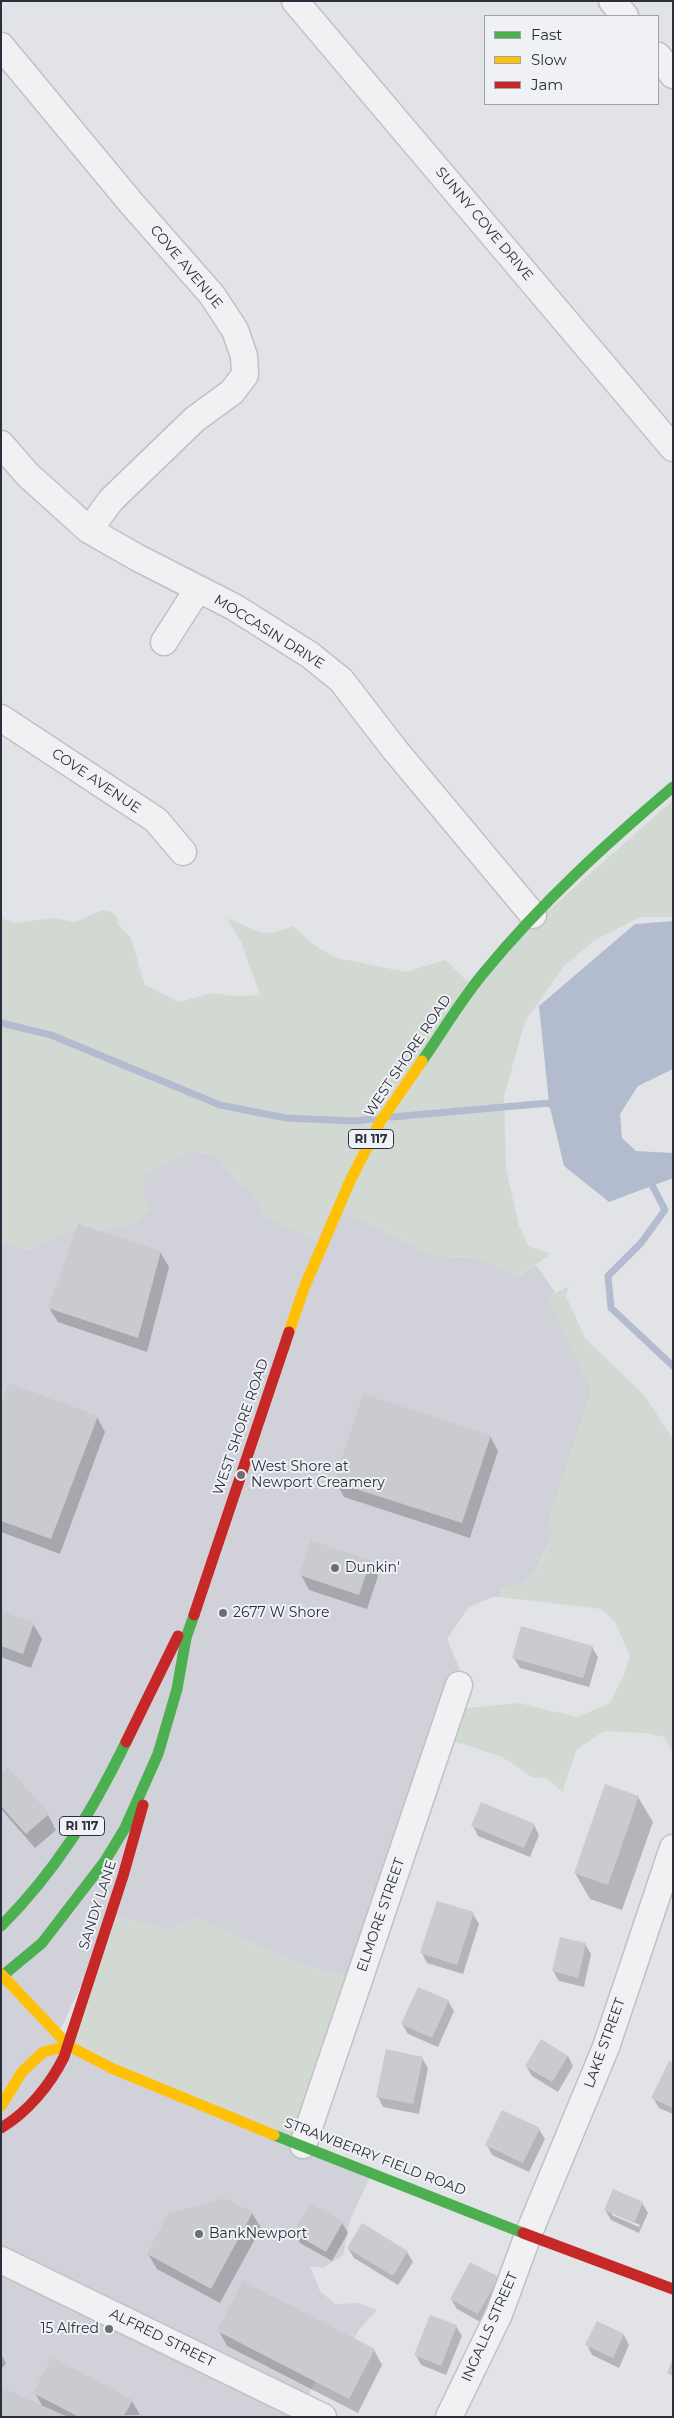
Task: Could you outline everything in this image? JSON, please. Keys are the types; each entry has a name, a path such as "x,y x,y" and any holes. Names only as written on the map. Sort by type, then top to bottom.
{"main road":[{"name":"WEST SHORE ROAD","path":"2,1975 42,1943 105,1861 124,1828 151,1772 177,1689 186,1638 304,1288 350,1181 380,1122 484,972 533,914 605,844 673,787"},
{"name":"WEST SHORE ROAD","path":"1,1926 33,1894 63,1857 88,1816 143,1711 154,1681 208,1576"},
{"name":"SANDY LANE","path":"1,2128 12,2123 23,2112 59,2067 69,2046 78,2011 131,1850 151,1772"},
{"path":"2,1975 69,2046"},
{"name":"STRAWBERRY FIELD ROAD","path":"69,2046 139,2080 487,2216 528,2235 673,2289"},
{"path":"1,2105 22,2072 43,2052 69,2046"},
{"path":"1,2105 5,2083 3,2076"}],"street":[{"name":"SUNNY COVE DRIVE","path":"295,1 673,448"},
{"path":"612,1 624,15"},
{"name":"COVE AVENUE","path":"1,46 132,204 212,295 235,330 244,356 245,375 232,392 195,419 111,500 89,530"},
{"path":"659,57 673,75"},
{"name":"MOCCASIN DRIVE","path":"1,444 28,475 89,530 234,607 310,654 341,680 395,750 533,914"},
{"path":"164,642 198,589"},
{"name":"COVE AVENUE","path":"3,722 156,820 183,852"},
{"name":"ELMORE STREET","path":"303,2145 459,1685"},
{"name":"LAKE STREET","path":"528,2235 606,2047 673,1848"},
{"name":"INGALLS STREET","path":"449,2417 499,2314 528,2235"},
{"name":"ALFRED STREET","path":"1,2260 323,2417"}],"shaded area":[{"path":"673,800 673,917 640,917 595,940 564,966 525,1022 504,1096 506,1168 519,1226 529,1246 551,1254 517,1277 477,1257 435,1256 334,1207 316,1240 267,1218 250,1189 240,1184 217,1156 192,1150 142,1175 143,1194 149,1211 133,1224 91,1232 74,1228 30,1250 1,1242 1,918 15,923 53,918 75,922 102,910 112,912 119,921 117,923 131,938 145,985 179,1002 212,993 234,996 260,995 241,942 227,918 265,933 293,926 315,946 337,958 406,972 445,960 468,982"},
{"path":"192,1150 217,1156 240,1184 250,1189 267,1218 334,1207 435,1256 477,1257 517,1277 536,1265 555,1292 548,1297 592,1390 548,1524 555,1530 533,1575 515,1588 500,1588 500,1597 492,1597 468,1608 447,1639 462,1674 358,1980 298,1963 195,1918 169,1930 114,1915 56,2039 371,2175 350,2220 343,2255 323,2268 310,2266 320,2291 335,2304 359,2303 377,2310 358,2331 353,2343 327,2359 307,2398 320,2417 1,2417 1,1242 30,1250 74,1228 91,1232 149,1211 143,1194 142,1175"},
{"path":"569,1286 566,1296 585,1338 645,1396 673,1439 673,1752 664,1737 646,1733 604,1731 577,1749 562,1792 547,1778 532,1777 502,1757 444,1738 458,1709 519,1703 577,1717 610,1703 625,1672 630,1656 615,1622 601,1609 500,1597 500,1588 512,1587 521,1583 535,1570 555,1531 548,1524 592,1390 547,1297"},
{"path":"114,1915 169,1930 195,1918 298,1963 358,1980 305,2142 60,2046"}],"water":[{"path":"673,921 673,1069 638,1086 620,1114 622,1138 636,1151 673,1153 673,1178 609,1202 564,1166 549,1103 539,1006 635,924"}],"building":[{"path":"78,1224 161,1251 138,1338 48,1308"},
{"path":"9,1383 98,1416 51,1539 1,1521 1,1404"},
{"path":"363,1394 491,1435 462,1523 334,1482"},
{"name":"Dunkin'","path":"311,1540 371,1560 359,1595 299,1575"},
{"path":"1,1611 34,1623 23,1654 1,1646"},
{"path":"521,1626 593,1646 583,1678 512,1658"},
{"path":"8,1767 49,1814 26,1834 1,1806 1,1773"},
{"path":"605,1784 639,1796 608,1885 574,1873"},
{"path":"481,1802 535,1824 524,1848 471,1826"},
{"path":"437,1901 474,1912 457,1965 420,1953"},
{"path":"560,1937 586,1943 578,1978 552,1971"},
{"path":"418,1987 449,2000 432,2038 401,2024"},
{"path":"541,2039 568,2056 552,2082 525,2066"},
{"path":"386,2049 423,2057 413,2104 376,2097"},
{"path":"669,2061 673,2063 673,2108 651,2098"},
{"path":"502,2110 540,2128 523,2163 485,2145"},
{"path":"613,2189 643,2202 634,2223 604,2210"},
{"name":"BankNewport","path":"224,2198 253,2212 211,2289 147,2254 168,2214"},
{"path":"311,2203 343,2222 326,2252 293,2233"},
{"path":"362,2223 408,2251 393,2276 347,2248"},
{"path":"470,2262 499,2277 478,2314 450,2299"},
{"path":"243,2281 375,2349 349,2399 217,2331"},
{"path":"430,2315 457,2325 441,2366 414,2355"},
{"path":"597,2321 624,2334 613,2358 585,2345"},
{"path":"52,2357 133,2400 123,2417 79,2417 33,2393"},
{"path":"673,2358 673,2376 667,2373"},
{"path":"1,2387 68,2417 1,2417"}],"waterway":[{"path":"1,1023 51,1035 220,1105 286,1118 354,1121 374,1119"},
{"path":"392,1117 549,1103 556,1109"},
{"path":"647,1181 652,1185 665,1210 641,1243 608,1276 611,1308 673,1366"}],"traffic: fast":[{"path":"422,1061 477,981 507,945 552,897 599,852 673,787"},
{"path":"1,1977 42,1943 105,1861 125,1828 158,1754 177,1689 186,1638 194,1615"},
{"path":"1,1926 39,1884 71,1840 100,1793 126,1742"},
{"path":"274,2135 523,2233"}],"traffic: slow":[{"path":"289,1332 304,1288 350,1181 380,1122 422,1061"},
{"path":"1,1974 69,2046 111,2068 274,2135"},
{"path":"1,2106 22,2072 43,2052 69,2046"}],"traffic: jam":[{"path":"194,1615 289,1332"},
{"path":"126,1742 178,1636"},
{"path":"1,2128 29,2106 45,2088 64,2057 123,1876 143,1805"},
{"path":"523,2233 673,2289"}],"place":[{"name":"West Shore at Newport Creamery","path":"241,1475"},
{"name":"Dunkin'","path":"335,1568"},
{"name":"2677 W Shore","path":"223,1613"},
{"name":"BankNewport","path":"199,2234"},
{"name":"15 Alfred","path":"109,2329"}]}
